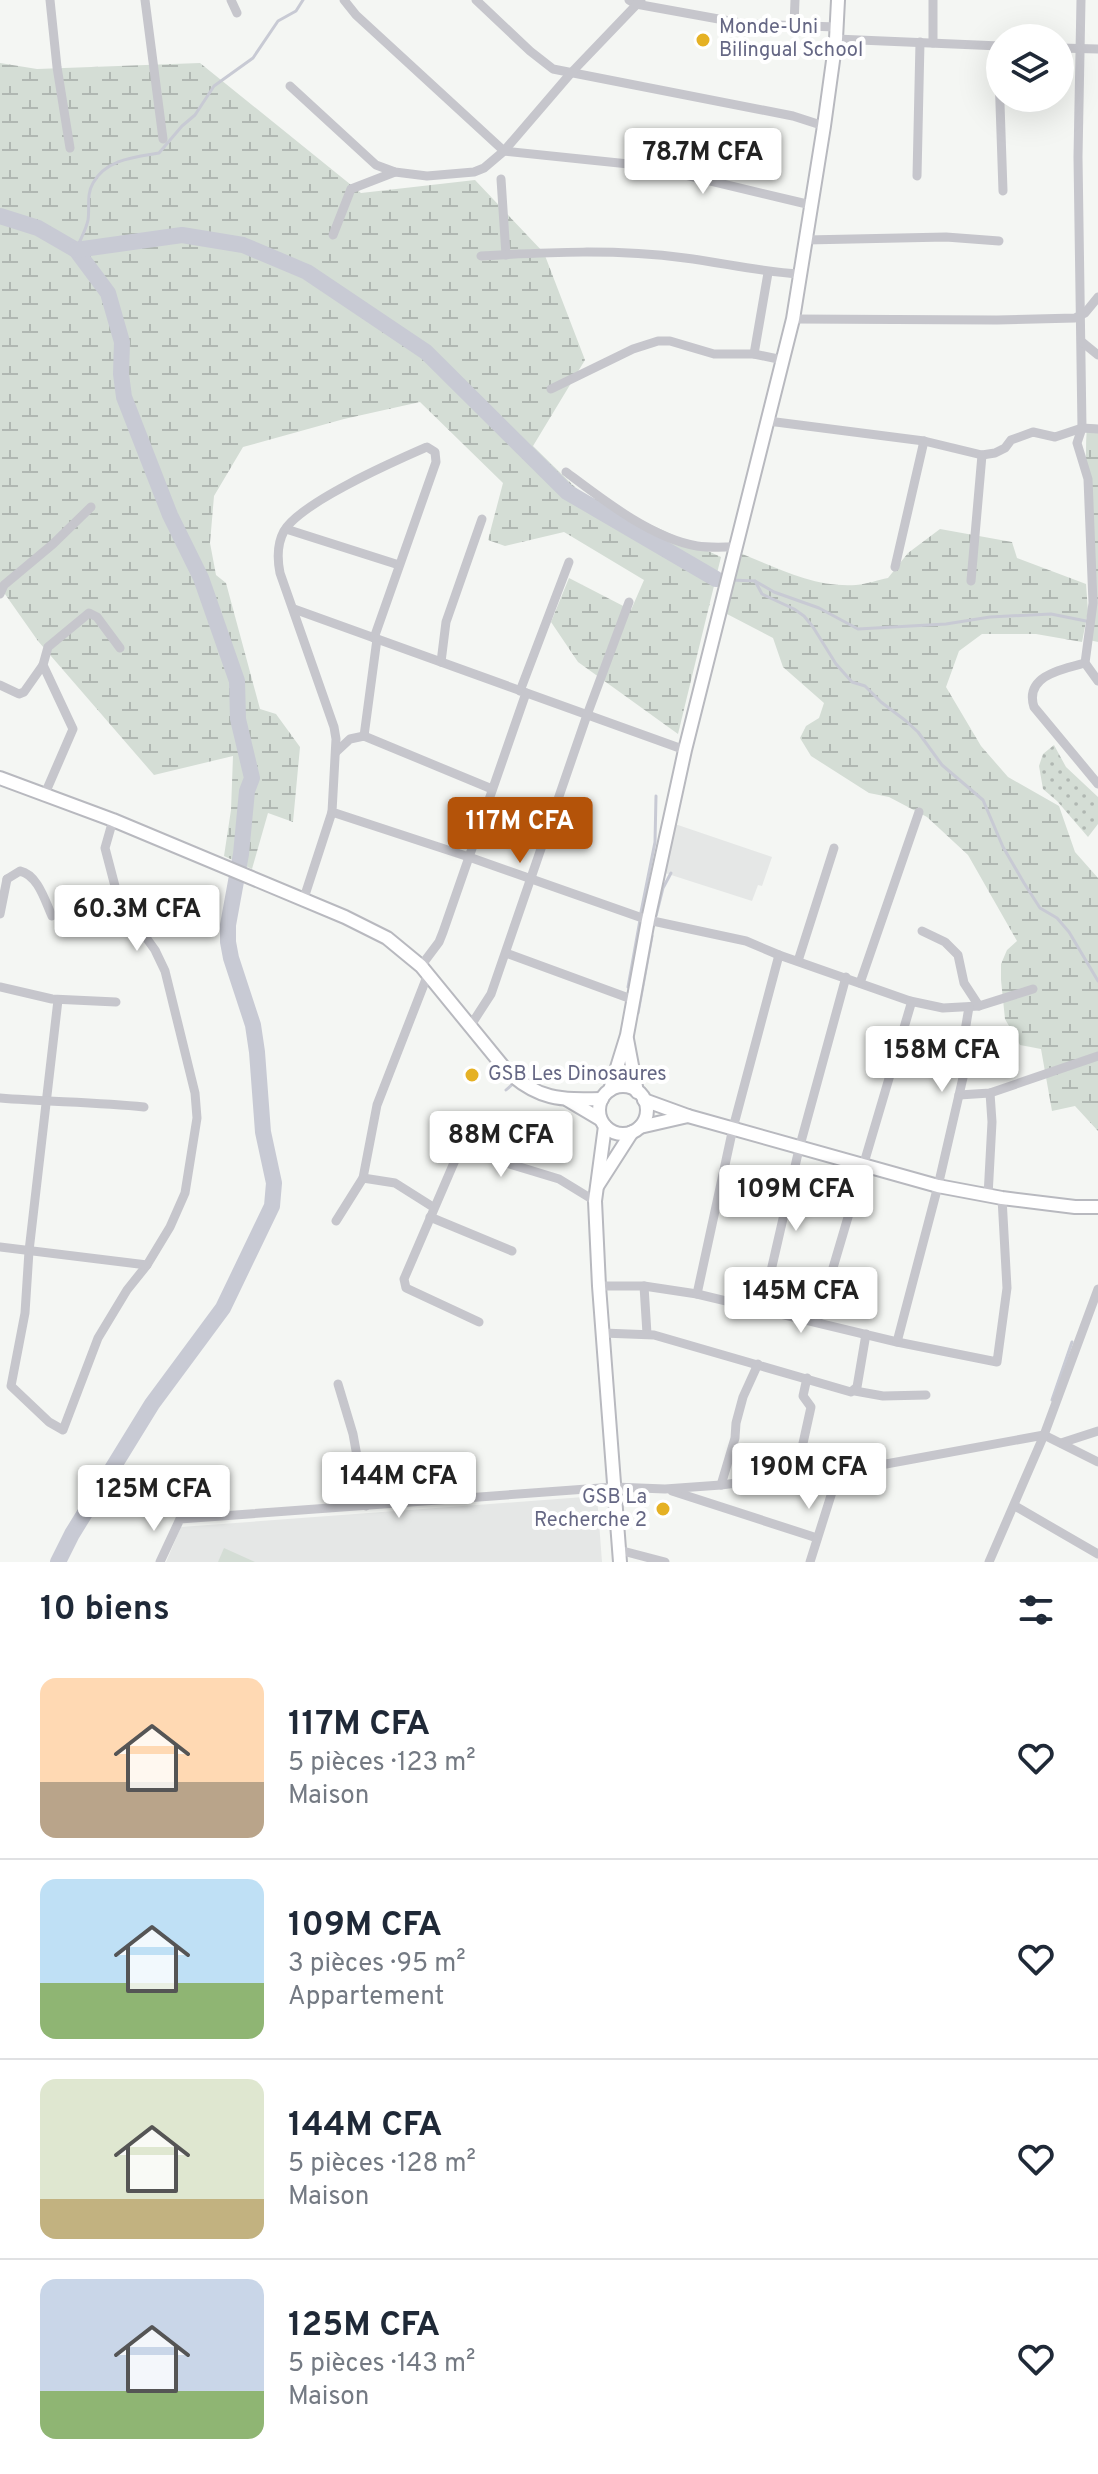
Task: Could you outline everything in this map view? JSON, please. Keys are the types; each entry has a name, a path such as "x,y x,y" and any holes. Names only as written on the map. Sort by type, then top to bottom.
{"main road":[{"path":"619,1556 595,1201 603,1122 599,1108 627,1035 685,750 793,319 824,126 838,0"},
{"path":"0,778 252,877 387,938 425,970 506,1070 521,1084 543,1095 568,1100 629,1087 641,1096 688,1116 938,1186 1002,1198 1098,1207"},
{"path":"598,1185 645,1119 647,1109 641,1096 627,1035"},
{"path":"568,1100 613,1132 623,1134 688,1116"}],"street":[{"path":"50,0 70,148"},
{"path":"145,0 163,139"},
{"path":"231,0 237,13"},
{"path":"344,0 356,15 504,151 656,168 811,205"},
{"path":"476,0 545,65 561,72 793,116 824,126"},
{"path":"794,26 795,0"},
{"path":"933,0 933,43"},
{"path":"1081,0 1078,157 1082,428 1077,443 1088,479 1093,603 1085,663 1098,680"},
{"path":"290,86 376,165 395,172 427,176 474,172 484,168 504,151 635,1 724,21 794,26 920,42 986,45"},
{"path":"917,176 920,42"},
{"path":"1074,49 1098,49"},
{"path":"1001,112 1003,191"},
{"path":"333,235 351,189 395,172"},
{"path":"501,179 506,255"},
{"path":"806,240 946,237 999,241"},
{"path":"481,256 552,252 671,257 768,273 800,274"},
{"path":"754,354 768,273"},
{"path":"793,319 997,320 1080,317 1098,297"},
{"path":"551,389 633,349 658,341 670,341 714,354 754,354 783,360"},
{"path":"1082,342 1098,355"},
{"path":"768,421 924,441 982,455 995,453 1005,448 1011,440 1030,433 1055,437 1082,428 1098,429"},
{"path":"895,567 924,441"},
{"path":"303,901 332,812 336,739 330,711 278,561 278,551 286,529 309,506 394,461 431,448 435,452 436,462 375,639 364,736"},
{"path":"971,581 982,455"},
{"path":"566,472 608,503 664,535 699,547 735,547"},
{"path":"0,594 4,585 91,507"},
{"path":"441,662 446,622 482,519"},
{"path":"286,529 399,565"},
{"path":"336,1221 363,1178 377,1105 425,970 439,942 569,562"},
{"path":"471,1025 491,994 629,602"},
{"path":"294,609 685,750"},
{"path":"0,685 13,693 24,692 43,665 48,647 89,613 97,617 120,648"},
{"path":"1085,663 1052,674 1038,682 1031,693 1034,707 1098,784"},
{"path":"43,665 73,729 44,796"},
{"path":"336,752 350,739 364,736 492,789"},
{"path":"332,812 648,920 735,938 910,1001 943,1008 974,1007 1033,989"},
{"path":"860,983 919,812"},
{"path":"0,1382 11,1386 49,1422 65,1430 98,1338 170,1227 185,1193 197,1118 195,1093 160,959 122,904 116,890 105,848 113,820"},
{"path":"798,961 834,848"},
{"path":"0,914 4,878 20,871 29,874 40,889 52,916"},
{"path":"897,1342 965,1069 964,1037 974,1007 964,983 958,955 945,942 922,931"},
{"path":"506,953 634,1000"},
{"path":"697,1294 733,1128 779,955"},
{"path":"762,1310 799,1149 846,977"},
{"path":"0,987 58,1000 116,1002"},
{"path":"11,1386 25,1313 29,1251 58,1000"},
{"path":"817,1322 910,1001"},
{"path":"959,1095 990,1093 1098,1056"},
{"path":"988,1196 992,1122 990,1093"},
{"path":"0,1098 95,1101 144,1107"},
{"path":"479,1322 404,1285 459,1151 559,1179 595,1201"},
{"path":"363,1178 395,1183 432,1212 512,1251"},
{"path":"599,1286 644,1286 697,1294 897,1342 997,1362 1007,1288 1002,1198"},
{"path":"0,1247 147,1265"},
{"path":"644,1286 647,1334"},
{"path":"989,1562 1044,1435 1098,1289"},
{"path":"603,1333 647,1334 851,1392 883,1396 926,1395"},
{"path":"855,1391 866,1334"},
{"path":"721,1485 743,1397 758,1364"},
{"path":"796,1475 811,1407 803,1398 807,1378"},
{"path":"338,1384 353,1434 366,1506"},
{"path":"1061,1443 1098,1431"},
{"path":"160,1562 180,1519 614,1487 665,1489 721,1485 839,1470 1044,1435 1098,1462"},
{"path":"810,1562 839,1470"},
{"path":"665,1489 817,1538"},
{"path":"1015,1506 1098,1554"},
{"path":"619,1556 665,1562"}],"shaded area":[{"path":"675,824 772,857 762,886 758,885 752,901 665,873"},
{"path":"597,1496 602,1562 166,1562 181,1527"}],"green space":[{"path":"0,63 37,69 200,63 361,193 475,180 544,253 585,360 533,446 580,492 721,557 678,734 578,662 551,622 569,578 631,610 644,580 564,532 505,546 488,540 503,483 420,402 344,419 243,447 214,496 210,543 216,575 226,583 260,709 276,714 300,747 293,822 268,813 252,869 224,856 231,810 233,756 154,775 38,641 0,587"},
{"path":"1087,424 1098,425 1098,642 1089,640 1091,586"},
{"path":"940,529 1012,542 1017,558 1086,584 1088,611 1082,642 1036,634 982,634 959,651 946,687 981,746 1008,777 1059,806 1075,852 1098,878 1098,1131 1075,1106 1052,1111 1041,1049 1020,1045 1005,1019 1001,964 1007,950 1017,941 968,855 927,817 889,797 869,793 811,756 800,738 806,726 819,718 824,703 783,667 773,638 727,614 740,553 811,580 856,585 888,578 908,553"},
{"path":"1054,745 1066,767 1098,797 1098,824 1088,837 1043,789 1039,766 1043,754"},
{"path":"224,1548 255,1562 218,1562"}],"waterway":[{"path":"76,250 88,220 91,188 99,175 122,160 159,153 195,115 214,86 253,58 278,21 296,11 303,0"},
{"path":"0,216 38,228 76,250 108,293 122,342 124,397 170,515 201,578 237,681 238,719 252,778 247,791 228,942 253,1025 263,1132 274,1183 272,1206 223,1308 152,1404 58,1562"},
{"path":"76,250 182,235 243,245 307,272 426,352 567,492 716,579"},
{"path":"731,580 755,581 774,592 819,608 858,629 1051,614 1086,621"},
{"path":"755,581 762,594 804,616 852,682 865,686 906,721 942,765 983,800 1003,847 1024,883 1040,908 1057,918 1069,932 1098,981"},
{"path":"641,912 655,842 656,796"},
{"path":"656,916 663,888 671,873"},
{"path":"628,987 640,920"},
{"path":"638,1013 652,936"},
{"path":"506,1090 515,1082"},
{"path":"1052,1400 1072,1342"}],"place":[{"name":"Monde-Uni Bilingual School","path":"703,40"},
{"name":"GSB Les Dinosaures","path":"472,1075"},
{"name":"GSB La Recherche 2","path":"663,1509"}]}
